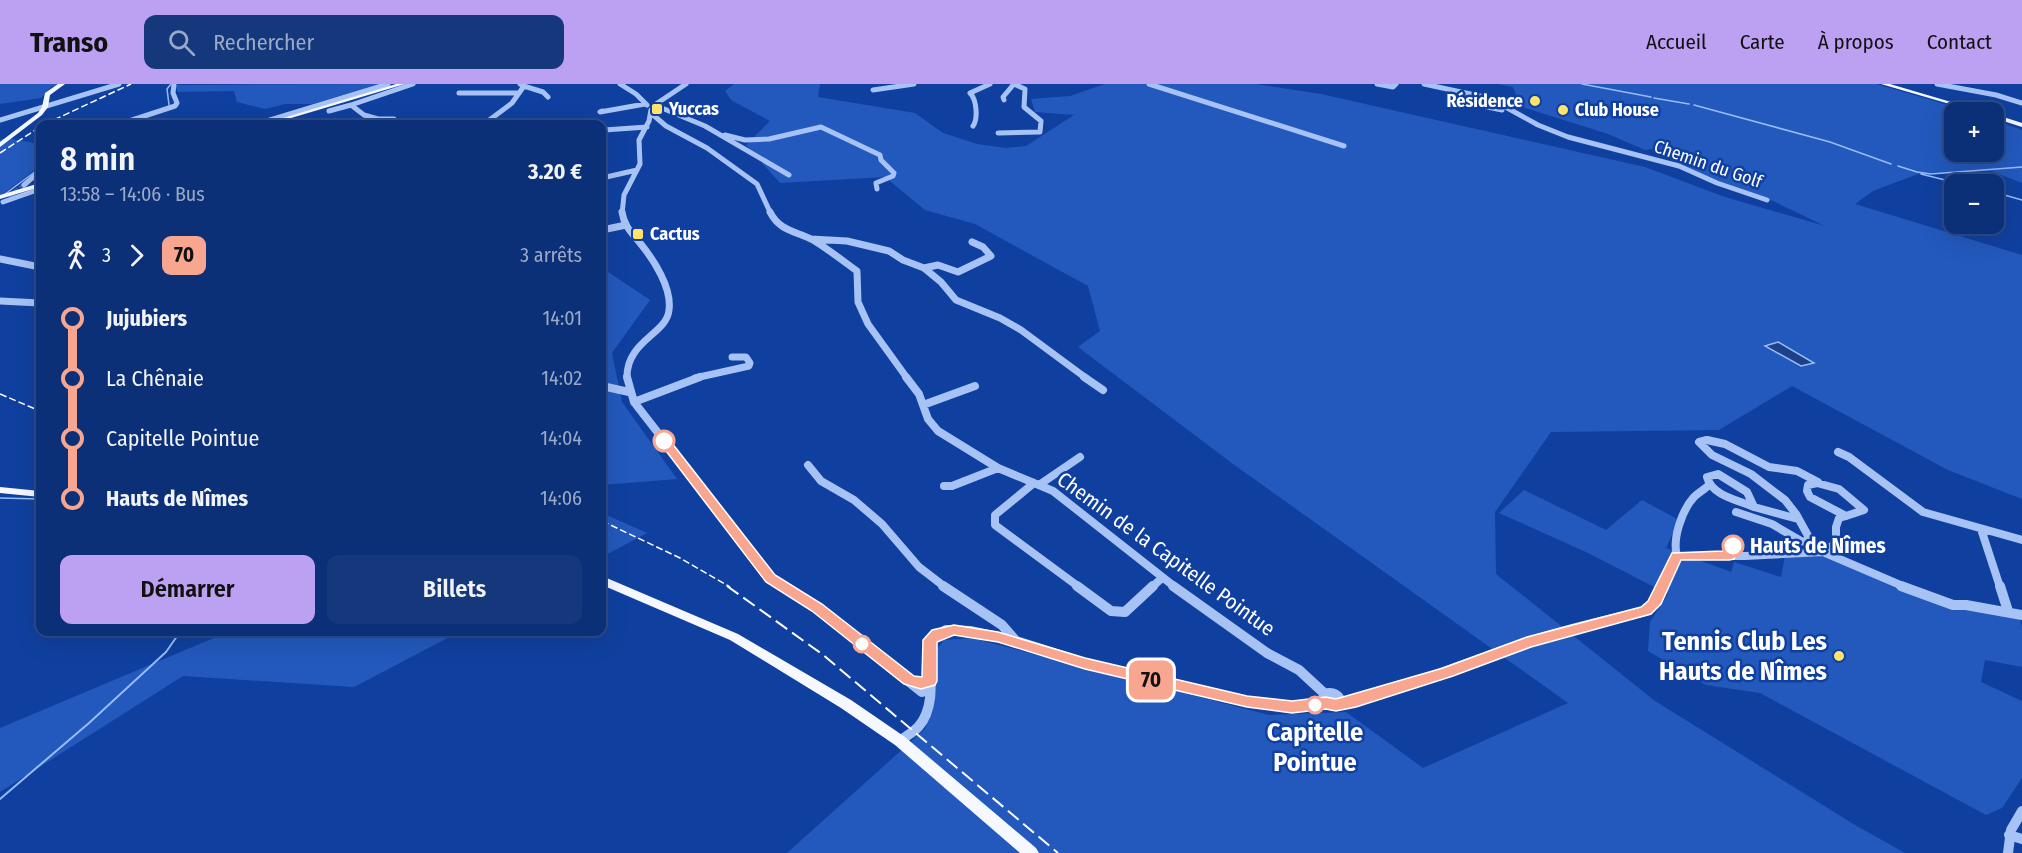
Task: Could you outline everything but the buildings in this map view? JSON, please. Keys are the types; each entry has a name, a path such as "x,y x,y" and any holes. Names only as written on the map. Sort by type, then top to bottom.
{"main road":[{"path":"0,145 30,124 45,107 47,94 62,84"},
{"path":"280,120 402,84"},
{"path":"1884,84 1947,102"},
{"path":"2004,119 2022,125"},
{"path":"3,198 23,188 36,186"},
{"path":"0,490 36,494"},
{"path":"606,581 734,637 902,739 1031,853"}],"street":[{"path":"0,120 119,84"},
{"path":"137,120 175,106 177,103 173,93 174,84"},
{"path":"270,120 388,84"},
{"path":"329,111 413,84"},
{"name":"Chemin de la Capitelle Pointue","path":"620,84 651,107 666,126 706,148 757,184 772,220 799,236 811,239 857,271 858,302 868,324 904,373 923,405 928,419 938,431 998,468 1036,484 1072,504 1162,578 1267,653 1299,670 1328,698"},
{"path":"686,84 651,107 646,127 639,140 641,154 637,170 623,193 621,201 626,225 655,267 665,289 671,311 667,319 627,362 629,392 634,402 771,578 817,608 909,680 927,688"},
{"path":"873,90 915,84"},
{"path":"973,122 976,116 974,97 970,93 990,84"},
{"path":"998,133 1040,132 1041,121 1024,107 1025,89 1014,84 1003,97 1004,100"},
{"path":"1149,84 1189,94 1296,133 1344,146"},
{"path":"1377,84 1393,87 1396,84"},
{"name":"Chemin du Golf","path":"1424,84 1499,103 1538,125 1568,137 1679,166 1717,183 1767,200"},
{"path":"1937,84 1996,95 2022,103"},
{"path":"489,120 509,105 519,93 522,85 543,92 548,97"},
{"path":"459,93 519,93"},
{"path":"1996,95 2022,96"},
{"path":"1456,98 1454,100 1512,111"},
{"path":"351,105 357,113 378,119"},
{"path":"602,111 600,112 651,107 674,111 726,135 745,151 789,175"},
{"path":"606,130 646,127"},
{"path":"726,135 763,140 817,127 825,128 880,155 881,160 894,173 893,176 876,183 877,189"},
{"path":"606,177 637,170"},
{"path":"23,188 36,175"},
{"path":"3,198 36,187"},
{"path":"606,229 626,225"},
{"path":"811,239 847,241 889,250 903,260 924,268 941,282 956,300 1021,330 1103,390"},
{"path":"924,268 938,265 958,272 991,256 983,246 972,242"},
{"path":"0,259 36,266"},
{"path":"0,301 36,303"},
{"path":"634,402 674,384 706,375 725,374 749,366 750,363 746,357 732,357"},
{"path":"923,405 975,386"},
{"path":"606,387 629,392"},
{"path":"1677,556 1817,549 1836,543 1836,527 1839,518 1864,510 1842,488 1818,482 1796,470 1766,466 1734,448 1704,440 1699,442 1707,452 1726,464 1756,477 1769,490 1787,502 1817,549"},
{"path":"1838,452 1849,457 1923,512 2022,540"},
{"path":"1080,456 1036,484 995,515 995,525 1111,611 1125,612 1162,578"},
{"path":"1718,474 1726,464"},
{"path":"808,465 821,481 847,495 882,524 918,567 1002,625 1016,641"},
{"path":"944,486 952,486 998,468"},
{"path":"1754,507 1747,492 1718,474 1707,477 1709,485 1719,493 1754,507 1798,519"},
{"path":"1818,482 1808,485 1807,491 1810,496 1846,516"},
{"path":"902,739 920,725 926,713 930,640 937,634 954,630 1016,641 1085,663 1247,702 1292,707 1328,698 1356,701 1448,672 1527,642 1646,611 1658,597 1677,556 1673,547 1679,523 1695,496 1700,495 1709,485"},
{"path":"1736,512 1772,524 1817,549 1883,579 1953,605 1966,605 2022,615"},
{"path":"1981,529 2007,611"},
{"path":"2008,853 2009,835 2016,817 2022,811"},
{"path":"2009,835 2022,839"}],"shaded area":[{"path":"0,84 60,84 51,87 41,98 0,104"},
{"path":"382,84 312,104 285,104 265,109 237,102 234,91 178,92 175,85"},
{"path":"734,84 820,84 818,97 915,113 943,133 977,144 1006,148 1026,146 1074,115 1035,112 1031,99 1070,96 1105,84 1256,84 1321,94 1645,167 1725,197 1825,226 1773,201 1725,185 1684,167 1652,149 1645,150 1608,134 1513,104 1517,97 1513,87 1498,84 1876,84 1944,104 1944,162 2004,162 2004,124 2022,130 2022,183 2004,176 2004,174 1991,171 1918,174 1873,191 1855,204 1944,231 1944,234 1953,234 2022,255 2022,499 1948,470 1792,386 1719,430 1551,432 1495,512 1496,574 1655,701 1855,825 1905,853 787,853 925,729 936,691 934,653 944,640 972,638 1269,715 1346,712 1423,768 1568,703 1233,464 1078,347 1100,331 1088,286 975,224 925,210 885,177 780,183 746,145 770,121 731,100 725,91"},
{"path":"6,138 36,143 36,169 0,196 0,140"},
{"path":"606,271 650,300 612,353 622,402 677,479 606,485"},
{"path":"1778,342 1814,363 1801,366 1765,346"},
{"name":"Tennis Club Les Hauts de Nîmes","path":"1524,490 1606,530 1642,500 1679,520 1666,548 1731,572 1734,562 1781,577 1785,556 1828,556 1894,587 2019,617 2022,627 2022,667 1985,660 1981,682 2022,701 2022,778 2002,808 1986,815 1760,693 1706,685 1648,651 1650,622 1668,594 1586,552 1499,513"},
{"path":"606,515 647,533 606,555"},
{"path":"218,636 451,636 354,687 183,676 0,792 0,728"}],"waterway":[{"path":"169,105 167,89 171,84"},
{"path":"1582,84 1651,97"},
{"path":"1654,98 1689,104"},
{"path":"1694,105 1830,142 1891,164"},
{"path":"1898,166 1931,174 2022,167"},
{"path":"5,194 36,171"},
{"path":"1921,174 1944,180"},
{"path":"2004,195 2022,200"},
{"path":"0,498 36,499"},
{"path":"0,799 89,723 166,652 177,636"}],"tunnel":[{"path":"9,197 24,185"}],"railway":[{"path":"54,120 131,84"},
{"path":"0,153 36,130"},
{"path":"0,394 36,409"},
{"path":"606,523 680,558 730,587"},
{"path":"727,586 822,654 1058,853"}],"bus line":[{"name":"70","path":"664,441 771,578 817,608 909,680 921,684 930,681 928,653 930,640 946,630 954,630 998,637 1085,663 1247,702 1292,707 1326,703 1336,705 1356,701 1448,672 1527,642 1646,611 1654,604 1677,556 1729,555 1733,546"}],"place":[{"name":"Résidence","path":"1535,101"},
{"name":"Yuccas","path":"657,109"},
{"name":"Club House","path":"1563,110"},
{"name":"Cactus","path":"638,234"},
{"name":"Hauts de Nîmes","path":"1733,546"},
{"name":"Tennis Club Les Hauts de Nîmes","path":"1839,656"},
{"name":"Capitelle Pointue","path":"1315,705"}]}
